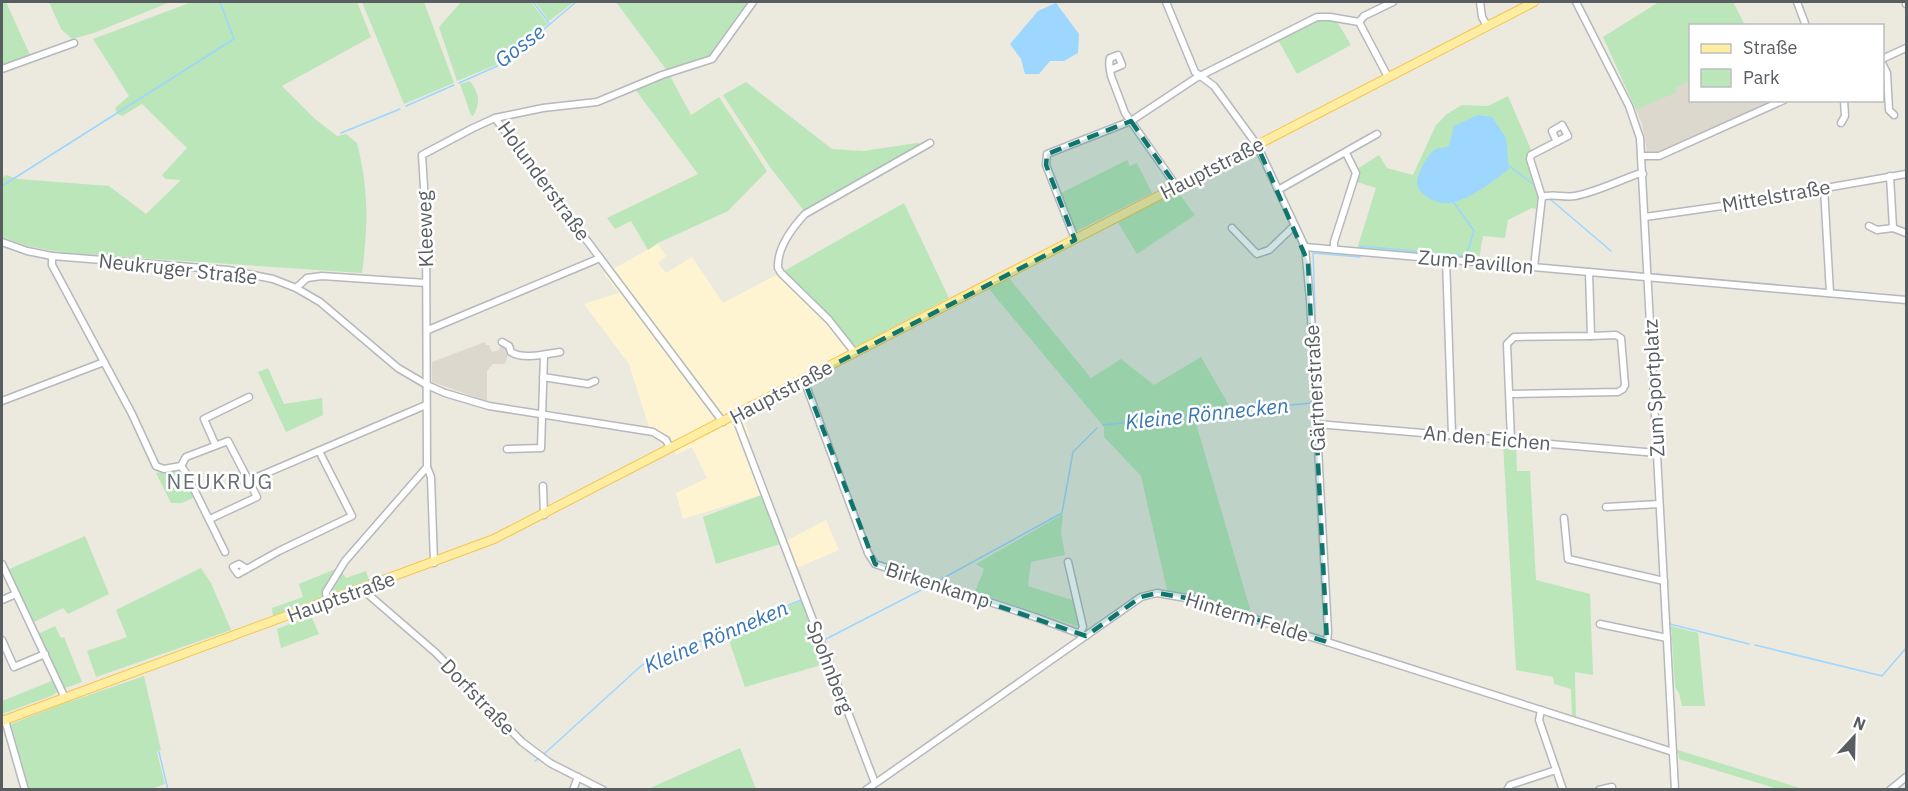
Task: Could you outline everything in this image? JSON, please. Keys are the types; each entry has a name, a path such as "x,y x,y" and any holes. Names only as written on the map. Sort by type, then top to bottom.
{"main road":[{"name":"Hauptstraße","path":"3,721 494,539 1534,2"}],"street":[{"name":"Holunderstraße","path":"723,422 495,118 543,108 597,102 662,75 712,59 753,2"},
{"path":"1166,2 1195,72 1199,76"},
{"path":"1359,22 1364,16 1393,2"},
{"path":"1480,2 1482,17 1487,26"},
{"name":"Zum Sportplatz","path":"1576,2 1634,117 1641,138 1675,789"},
{"path":"1797,2 1805,24"},
{"path":"1075,239 1046,165 1047,154 1131,121 1199,76 1317,17 1359,22"},
{"path":"1359,22 1388,77"},
{"path":"2,69 74,43"},
{"path":"1884,60 1906,48"},
{"path":"1884,66 1887,73 1889,110 1894,115"},
{"path":"1110,70 1125,113 1177,187"},
{"name":"Gärtnerstraße","path":"1199,76 1214,86 1257,146 1305,247 1309,281 1328,621 1327,642"},
{"path":"1642,156 1659,156 1780,102"},
{"path":"1841,123 1845,116 1844,102"},
{"name":"Kleeweg","path":"434,563 431,477 427,467 428,330 426,219 422,155 495,118"},
{"path":"1278,190 1377,134"},
{"path":"1534,267 1542,197 1530,159 1531,155 1557,142"},
{"path":"855,353 829,320 781,273 777,262 793,227 805,214 930,143"},
{"path":"1334,249 1334,242 1356,173 1346,153"},
{"path":"1542,197 1547,195 1571,197 1643,174"},
{"name":"Mittelstraße","path":"1645,217 1906,174"},
{"path":"1890,176 1893,228"},
{"path":"1824,188 1830,293"},
{"path":"1232,228 1257,254 1269,250 1294,226"},
{"path":"1869,226 1877,230 1893,228 1906,233"},
{"name":"Neukruger Straße","path":"2,242 27,251 52,256 228,270 273,279 296,288 320,302 398,368 427,385 465,400 541,415 653,432 666,440 670,448"},
{"name":"Zum Pavillon","path":"1305,247 1906,300"},
{"path":"52,256 52,265 143,434 156,466 164,470 180,466 186,458 215,444 228,441 257,497 210,519"},
{"path":"428,330 600,258"},
{"path":"1446,259 1452,435"},
{"path":"1588,272 1591,336"},
{"path":"296,288 307,278 322,276 426,284"},
{"path":"1510,394 1618,392 1625,384 1621,338 1616,335 1514,337 1509,340 1507,345 1511,440"},
{"path":"502,342 513,354 544,355 560,352"},
{"path":"507,449 541,448 544,355"},
{"path":"2,401 104,362"},
{"path":"543,377 588,384 595,381"},
{"name":"Birkenkamp","path":"804,380 868,554 875,564 1083,635"},
{"path":"215,444 204,419 249,397"},
{"path":"248,481 426,405"},
{"name":"Spohnberg","path":"735,416 875,783"},
{"name":"An den Eichen","path":"1317,424 1657,453"},
{"path":"247,569 352,516 319,451"},
{"path":"180,466 186,473 225,552"},
{"path":"327,602 326,592 345,561 427,467"},
{"path":"543,486 544,515"},
{"path":"1606,507 1659,504"},
{"path":"1564,518 1568,559 1664,581"},
{"path":"1068,562 1083,635"},
{"path":"2,564 65,698"},
{"name":"Dorfstraße","path":"365,588 370,596 436,653 522,742 550,763 603,789"},
{"name":"Hinterm Felde","path":"866,789 1083,635 1141,597 1157,593 1185,598 1673,752"},
{"path":"2,600 16,594"},
{"path":"1600,624 1666,638"},
{"path":"2,640 14,667 45,654"},
{"path":"1541,710 1539,720 1563,789"},
{"path":"3,721 25,789"},
{"path":"1507,789 1510,785 1556,770"},
{"path":"573,789 578,777"},
{"path":"1890,789 1906,777"},
{"path":"1599,789 1612,788"}],"highlighted area":[{"path":"1131,121 1177,187 1257,145 1308,262 1327,642 1192,599 1157,593 1141,597 1086,636 875,564 804,380 1075,240 1046,165 1047,154"}],"shaded area":[{"path":"1689,82 1689,102 1774,102 1655,154 1647,152 1642,124 1636,110 1677,91 1676,88"},
{"path":"658,244 666,256 658,263 666,273 692,257 723,303 784,271 862,352 742,416 750,436 743,439 764,494 683,519 676,493 707,478 692,447 676,455 670,436 649,427 629,364 584,304 619,293 604,274"},
{"path":"485,342 492,352 499,350 500,347 506,348 508,354 505,364 493,364 487,371 487,401 432,382 432,362"},
{"path":"826,520 839,550 792,570 780,544"}],"green space":[{"path":"2,2 6,2 30,55 2,65"},
{"path":"49,2 170,2 94,33 72,39 61,29"},
{"path":"192,2 357,2 371,37 282,86 315,119 337,136 346,134 357,143 364,177 366,208 362,273 66,253 27,246 2,237 2,178 6,175 18,179 109,186 146,214 181,180 166,179 162,175 187,148 142,104 122,116 117,113 115,108 129,96 93,39"},
{"path":"362,2 424,2 454,83 404,104"},
{"path":"461,2 531,2 548,24 503,62 457,81 439,27"},
{"path":"535,2 574,2 549,21"},
{"path":"616,2 751,2 710,57 668,72"},
{"path":"1659,2 1733,2 1744,24 1689,24 1689,82 1676,88 1677,92 1636,110 1603,37"},
{"path":"1319,18 1336,20 1351,45 1297,74 1278,40"},
{"path":"670,76 691,115 719,97 767,171 728,211 658,243 648,250 631,221 615,229 607,218 698,174 635,89"},
{"path":"470,81 478,98 473,116 460,84"},
{"path":"746,82 832,149 863,151 917,143 923,145 805,212 770,167 723,95"},
{"path":"1508,96 1532,152 1527,155 1538,192 1536,209 1532,208 1508,220 1505,238 1483,236 1479,259 1357,249 1376,188 1357,182 1359,173 1357,169 1379,155 1387,168 1413,175 1436,125 1447,114 1462,105 1488,106"},
{"path":"1127,160 1130,166 1137,163 1152,193 1075,232 1059,194"},
{"path":"1177,191 1195,215 1137,254 1117,221"},
{"path":"904,203 949,298 856,347 784,271"},
{"path":"1009,278 1091,378 1121,359 1154,385 1201,357 1234,414 1195,420 1250,609 1248,615 1167,590 1141,476 1104,437 1104,427 988,288"},
{"path":"268,368 284,404 322,398 323,415 286,432 258,372"},
{"path":"1503,443 1516,444 1517,471 1530,471 1536,580 1590,594 1593,675 1575,672 1576,718 1572,716 1571,689 1554,684 1553,677 1516,670"},
{"path":"177,469 183,471 195,497 182,503 171,503 156,473"},
{"path":"764,494 780,544 716,564 703,517"},
{"path":"1063,514 1061,532 1065,555 1031,562 1028,586 1075,601 1081,623 1079,627 975,592 984,569 976,564"},
{"path":"85,536 109,594 68,614 63,608 32,623 7,570"},
{"path":"201,568 211,583 231,630 96,677 87,651 127,637 116,610"},
{"path":"338,568 327,583 325,597 273,616 272,608 303,597 299,584"},
{"path":"341,571 346,578 366,571 369,580 328,595 332,582"},
{"path":"801,601 825,664 745,687 726,632"},
{"path":"311,616 319,634 281,648 277,629"},
{"path":"55,626 61,638 64,637 82,682 65,688 38,634"},
{"path":"1671,626 1698,633 1705,706 1682,706 1675,687"},
{"path":"144,676 161,750 157,752 165,784 149,790 29,789 11,724"},
{"path":"54,680 59,691 2,714 2,701"},
{"path":"740,748 756,789 648,789"},
{"path":"1678,750 1803,789 1778,789 1679,759"}],"water":[{"path":"1056,3 1079,34 1078,53 1064,61 1050,61 1039,74 1025,74 1021,59 1010,44 1038,11"},
{"path":"1478,115 1492,117 1506,138 1509,169 1464,199 1443,203 1423,194 1417,181 1425,162 1434,150 1449,146 1454,126"}],"waterway":[{"path":"2,186 234,39 220,2"},
{"path":"533,2 549,23"},
{"name":"Gosse","path":"459,83 504,63 576,2"},
{"name":"Gosse","path":"406,106 454,85"},
{"name":"Gosse","path":"341,133 400,109"},
{"name":"Kleine Rönnecken","path":"1508,165 1534,185"},
{"name":"Kleine Rönnecken","path":"1550,199 1611,251"},
{"name":"Kleine Rönnecken","path":"1361,248 1361,246 1466,256 1474,231 1452,200"},
{"name":"Kleine Rönnecken","path":"1318,392 1313,253 1360,257"},
{"name":"Kleine Rönnecken","path":"1657,274 1664,275"},
{"name":"Kleine Rönnecken","path":"1672,276 1774,285"},
{"name":"Kleine Rönneken","path":"1782,286 1797,287"},
{"name":"Kleine Rönneken","path":"1813,288 1826,290"},
{"name":"Kleine Rönnecken","path":"1834,290 1906,297"},
{"name":"Kleine Rönnecken","path":"1103,425 1311,403"},
{"name":"Kleine Rönneken","path":"938,581 1062,513 1073,452 1097,428"},
{"name":"Kleine Rönneken","path":"824,640 929,586"},
{"name":"Kleine Rönneken","path":"544,754 642,665 801,600 818,643"},
{"path":"1670,624 1749,644"},
{"path":"1755,645 1882,676 1906,648"},
{"path":"159,752 168,790"}],"district":[{"name":"NEUKRUG","path":"220,482"}]}
